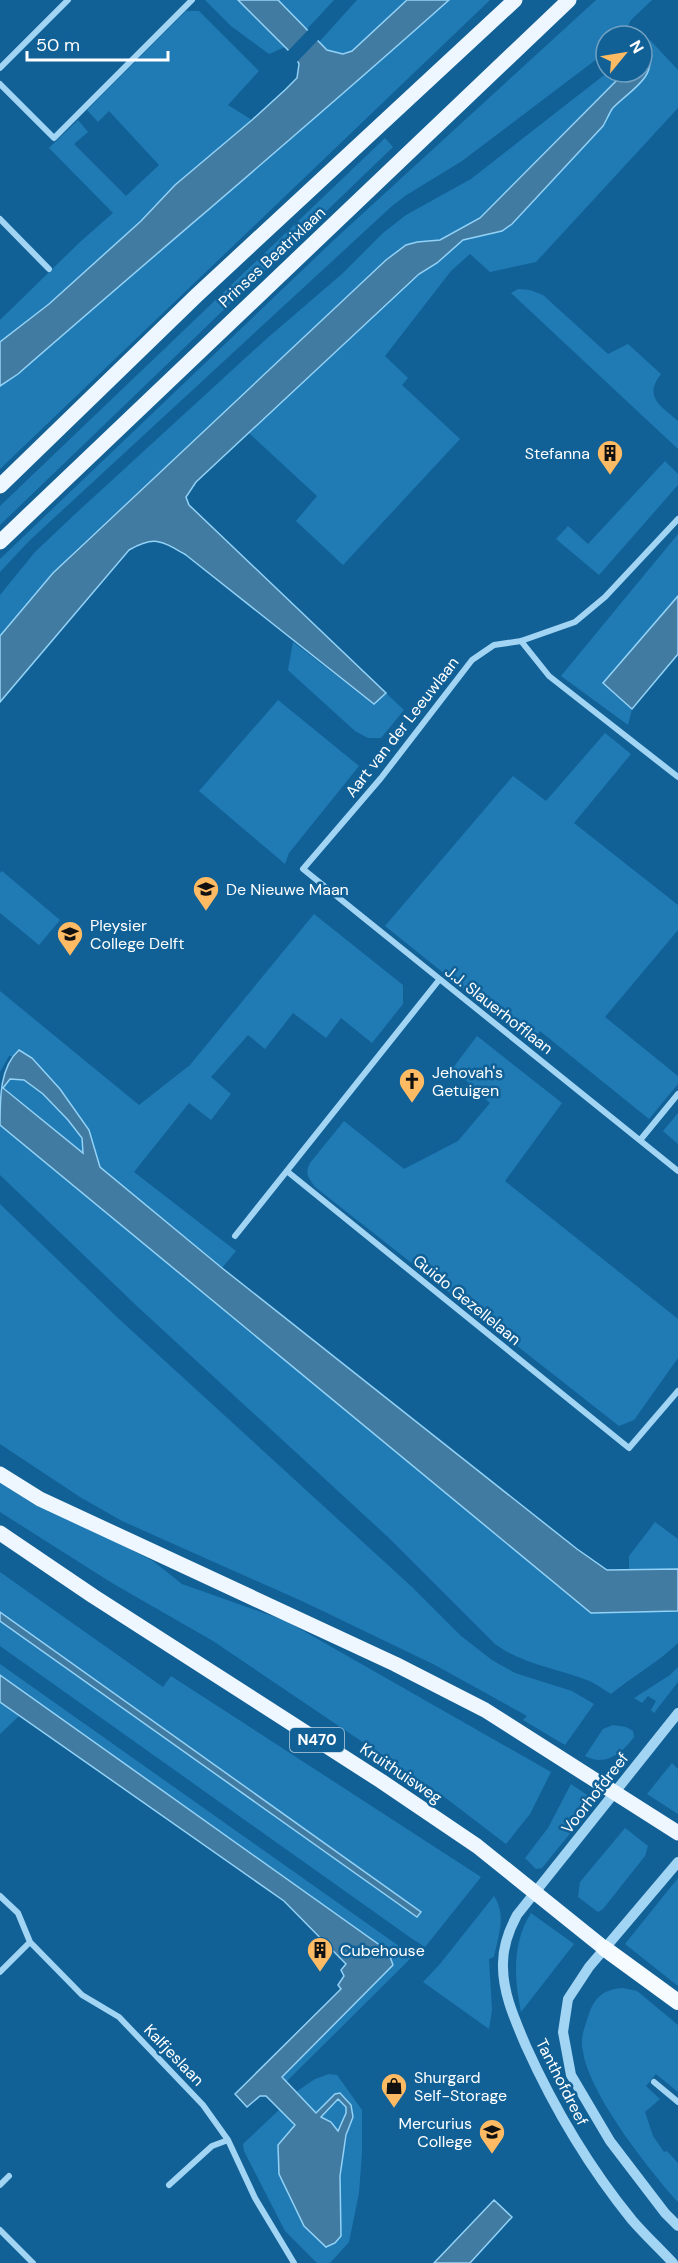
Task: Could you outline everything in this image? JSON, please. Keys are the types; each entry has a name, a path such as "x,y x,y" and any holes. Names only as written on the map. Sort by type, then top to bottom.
{"highway":[{"name":"Kruithuisweg","path":"604,1948 678,2002"}],"main road":[{"name":"Prinses Beatrixlaan","path":"0,486 197,296 515,0"},
{"name":"Prinses Beatrixlaan","path":"0,542 569,0"},
{"path":"0,1474 50,1504 342,1638 485,1710 678,1833"},
{"name":"Kruithuisweg","path":"0,1533 477,1846 604,1948"}],"street":[{"path":"0,68 68,0"},
{"path":"0,84 54,138 192,0"},
{"path":"0,219 49,269"},
{"name":"Aart van der Leeuwlaan","path":"303,869 381,778 472,660 494,645 521,641 575,622 605,597 678,519"},
{"path":"521,641 549,676 678,777"},
{"name":"J.J. Slauerhofflaan","path":"303,869 678,1171"},
{"path":"235,1236 439,980"},
{"path":"641,1140 678,1094"},
{"name":"Guido Gezellelaan","path":"288,1172 629,1448 678,1391"},
{"name":"Voorhofdreef","path":"536,1892 678,1713"},
{"path":"604,1948 678,1862"},
{"name":"Tanthofdreef","path":"536,1892 511,1926 503,1963 507,1997 518,2028 540,2077 574,2139 633,2221 673,2263"},
{"name":"Kalfjeslaan","path":"0,1896 18,1913 30,1942 82,1995 118,2017 203,2105 228,2140 255,2198 294,2263"},
{"path":"0,1972 30,1942"},
{"name":"Tanthofdreef","path":"604,1948 568,1999 563,2032 571,2075 610,2141 665,2213 678,2226"},
{"path":"654,2082 678,2102"},
{"path":"169,2185 212,2146 228,2140"},
{"path":"0,2185 9,2176"},
{"path":"0,2229 33,2263"}],"shaded area":[{"path":"205,0 238,0 285,47 269,54 231,26"},
{"path":"238,0 278,0 327,50 343,54 352,51 407,0 449,0 18,374 0,386 0,342 49,304 141,221 175,185 252,120 297,78 299,64 295,57"},
{"path":"278,0 334,0 307,29"},
{"path":"357,0 407,0 352,51 338,53 326,49 319,42"},
{"path":"449,0 490,0 0,469 0,386 18,374"},
{"path":"596,0 652,0 629,24 594,24 594,61 462,161 392,206 29,541 0,572 0,559 336,238"},
{"path":"186,11 199,11 259,71 228,105 252,120 175,185 141,221 49,304 0,342 0,320 113,213 49,148 78,120 88,132 74,144 126,196 159,165 109,111 98,122 87,110"},
{"path":"654,44 678,70 678,108 536,262 490,272 470,254 451,271 385,356 408,378 402,385 460,439 343,565 296,521 317,496 249,433 419,274 437,263 463,240 491,234 512,224 603,126 612,110 638,84 654,84"},
{"path":"594,83 613,84 480,218 440,240 417,242 386,260 80,546 53,573 0,636 0,595 35,552 264,341 343,273 383,233 406,215 471,179"},
{"path":"613,84 639,84 612,109 603,126 512,224 502,231 463,240 437,263 419,274 196,482 186,497 189,505 386,693 374,704 186,555 164,543 152,541 129,550 0,702 0,636 53,573 386,260 406,245 440,240 480,218"},
{"path":"385,138 393,147 0,525 0,506"},
{"path":"518,289 530,290 543,295 608,354 628,344 661,374 656,382 654,395 660,406 678,421 678,449 511,293"},
{"path":"665,461 678,474 678,485 599,575 556,539 568,526 588,544"},
{"path":"678,534 678,596 603,683 632,709 628,725 561,676"},
{"path":"678,596 678,654 632,709 603,683"},
{"path":"293,642 373,704 386,693 404,710 381,738 368,738 355,731 288,670"},
{"path":"278,700 359,766 289,853 285,864 199,791"},
{"path":"605,733 631,754 574,823 678,905 678,930 605,1017 678,1076 678,1084 649,1119 540,1031 531,1043 385,926 513,776 546,801"},
{"path":"2,871 60,920 39,945 0,913 0,873"},
{"path":"314,914 403,985 403,1004 372,1043 341,1018 326,1038 293,1013 265,1049 248,1035 211,1077 231,1094 211,1120 189,1103 134,1172 236,1251 222,1268 99,1167 89,1130 60,1089 32,1058 9,1056 0,1072 0,991 139,1105 190,1065"},
{"path":"477,1036 562,1103 505,1181 678,1319 678,1358 634,1420 619,1426 315,1187 308,1176 307,1170 310,1163 344,1121 404,1169 458,1141 490,1103 453,1068"},
{"path":"19,1050 32,1058 60,1089 89,1130 100,1167 222,1268 577,1549 607,1570 678,1569 678,1611 591,1613 0,1125 2,1083 13,1057","holes":["10,1079 24,1080 43,1094 68,1120 82,1138 83,1153 3,1088"]},
{"path":"10,1079 24,1080 43,1094 82,1138 83,1153 3,1087"},
{"path":"678,1113 678,1144 663,1131"},
{"path":"0,1125 591,1613 678,1611 678,1643 611,1694 590,1681 528,1661 495,1644 389,1538 139,1308 0,1175"},
{"path":"0,1204 119,1319 412,1587 461,1636 492,1660 515,1673 572,1691 594,1704 565,1745 523,1720 527,1716 435,1665 304,1602 122,1521 80,1497 0,1444"},
{"path":"0,1482 153,1561 182,1584 286,1621 551,1772 530,1814 506,1844 447,1799 213,1641 112,1583 0,1512"},
{"path":"655,1522 678,1539 678,1569 629,1569 629,1556"},
{"path":"0,1572 163,1687 171,1676 481,1877 425,1947 0,1646 0,1621 417,1917 421,1912 0,1612"},
{"path":"0,1612 421,1912 417,1917 0,1621"},
{"path":"0,1664 413,1956 286,2082 282,2077 388,1951 0,1675"},
{"path":"678,1667 678,1682 654,1713 651,1710 656,1701 648,1696 642,1703 634,1698 670,1675"},
{"path":"0,1675 388,1951 393,1965 282,2077 316,2113 335,2094 340,2093 351,2105 353,2117 346,2135 340,2176 341,2236 335,2243 326,2247 304,2226 279,2174 278,2145 295,2125 266,2096 260,2096 247,2107 235,2094 341,1989 338,1985 344,1976 341,1970 346,1964 284,1901 0,1702","holes":["338,2099 346,2107 346,2113 338,2131 331,2122 321,2117"]},
{"path":"0,1702 19,1716 0,1734"},
{"path":"613,1725 626,1727 633,1731 634,1737 613,1757 600,1760 585,1756 603,1729"},
{"path":"672,1763 678,1769 678,1814 647,1794"},
{"path":"571,1784 593,1799 593,1805 542,1868 536,1869 525,1858 548,1828"},
{"path":"625,1828 648,1846 645,1856 603,1909 598,1912 578,1897 580,1882"},
{"path":"678,1878 678,1986 625,1944"},
{"path":"494,1896 501,1919 494,1957 489,1959 492,2010 489,2029 423,1982"},
{"path":"531,1913 574,1944 521,2012 516,1961 520,1936"},
{"path":"623,1988 637,1991 678,2025 678,2092 656,2074 646,2086 660,2099 645,2112 653,2136 664,2152 667,2151 678,2163 678,2202 637,2152 608,2110 588,2069 583,2052 583,2034 593,2004 605,1992"},
{"path":"329,2074 337,2075 362,2110 362,2153 359,2193 349,2242 330,2263 317,2263 285,2231 244,2151 243,2144 280,2109 295,2125 278,2145 341,2236 342,2161 353,2117 341,2093 316,2113 296,2092 315,2079"},
{"path":"338,2099 346,2107 339,2131 321,2117"},
{"path":"494,2200 512,2217 470,2263 434,2263"}],"pier":[{"path":"310,28 320,38 295,64 286,53"}],"place":[{"name":"Stefanna","path":"610,476"},
{"name":"De Nieuwe Maan","path":"206,912"},
{"name":"Pleysier College Delft","path":"70,957"},
{"name":"Jehovah's Getuigen","path":"412,1104"},
{"name":"Cubehouse","path":"320,1973"},
{"name":"Shurgard Self-Storage","path":"394,2109"},
{"name":"Mercurius College","path":"492,2155"}]}
